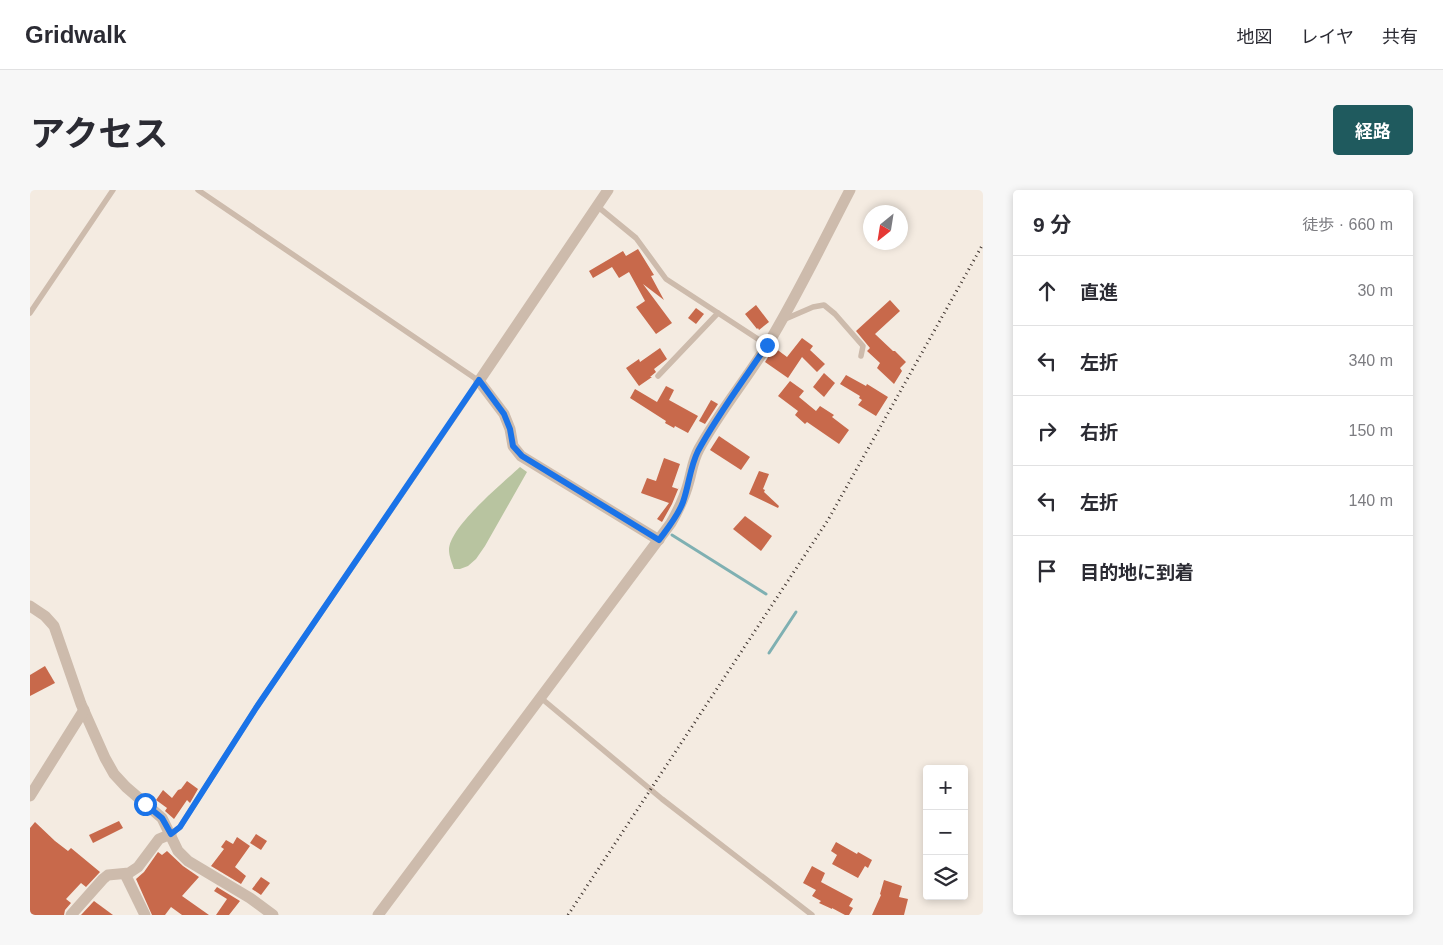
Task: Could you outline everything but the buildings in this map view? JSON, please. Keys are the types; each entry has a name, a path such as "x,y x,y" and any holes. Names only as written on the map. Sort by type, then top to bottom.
{"street":[{"path":"608,190 479,380 504,414 510,429 513,446 522,456 659,540"},
{"path":"378,915 671,523 682,504 698,450 767,345 850,190"},
{"path":"30,606 45,616 54,626 84,710 114,774 162,818 178,850 188,861 250,898 273,915"},
{"path":"30,796 84,710"},
{"path":"71,915 102,879 108,875 129,874 138,867 159,839 171,834"},
{"path":"125,874 145,915"}],"lane":[{"path":"30,313 113,190"},
{"path":"171,834 180,827 256,708 479,380 198,190"},
{"path":"597,206 636,238 666,279 767,345"},
{"path":"781,321 814,307 824,305 835,314 863,346 861,356"},
{"path":"658,376 718,313"},
{"path":"541,698 662,799 812,915"}],"green space":[{"path":"520,467 527,472 485,546 476,559 468,566 454,569 449,550 451,540 478,506"}],"waterway":[{"path":"672,535 766,594"},
{"path":"769,653 796,612"}],"railway":[{"path":"568,915 828,520 983,244"}],"route":[{"path":"145,804 162,818 171,834 180,827 256,708 479,380 504,414 510,429 513,446 522,456 659,540 682,504 698,450 767,345"}]}
